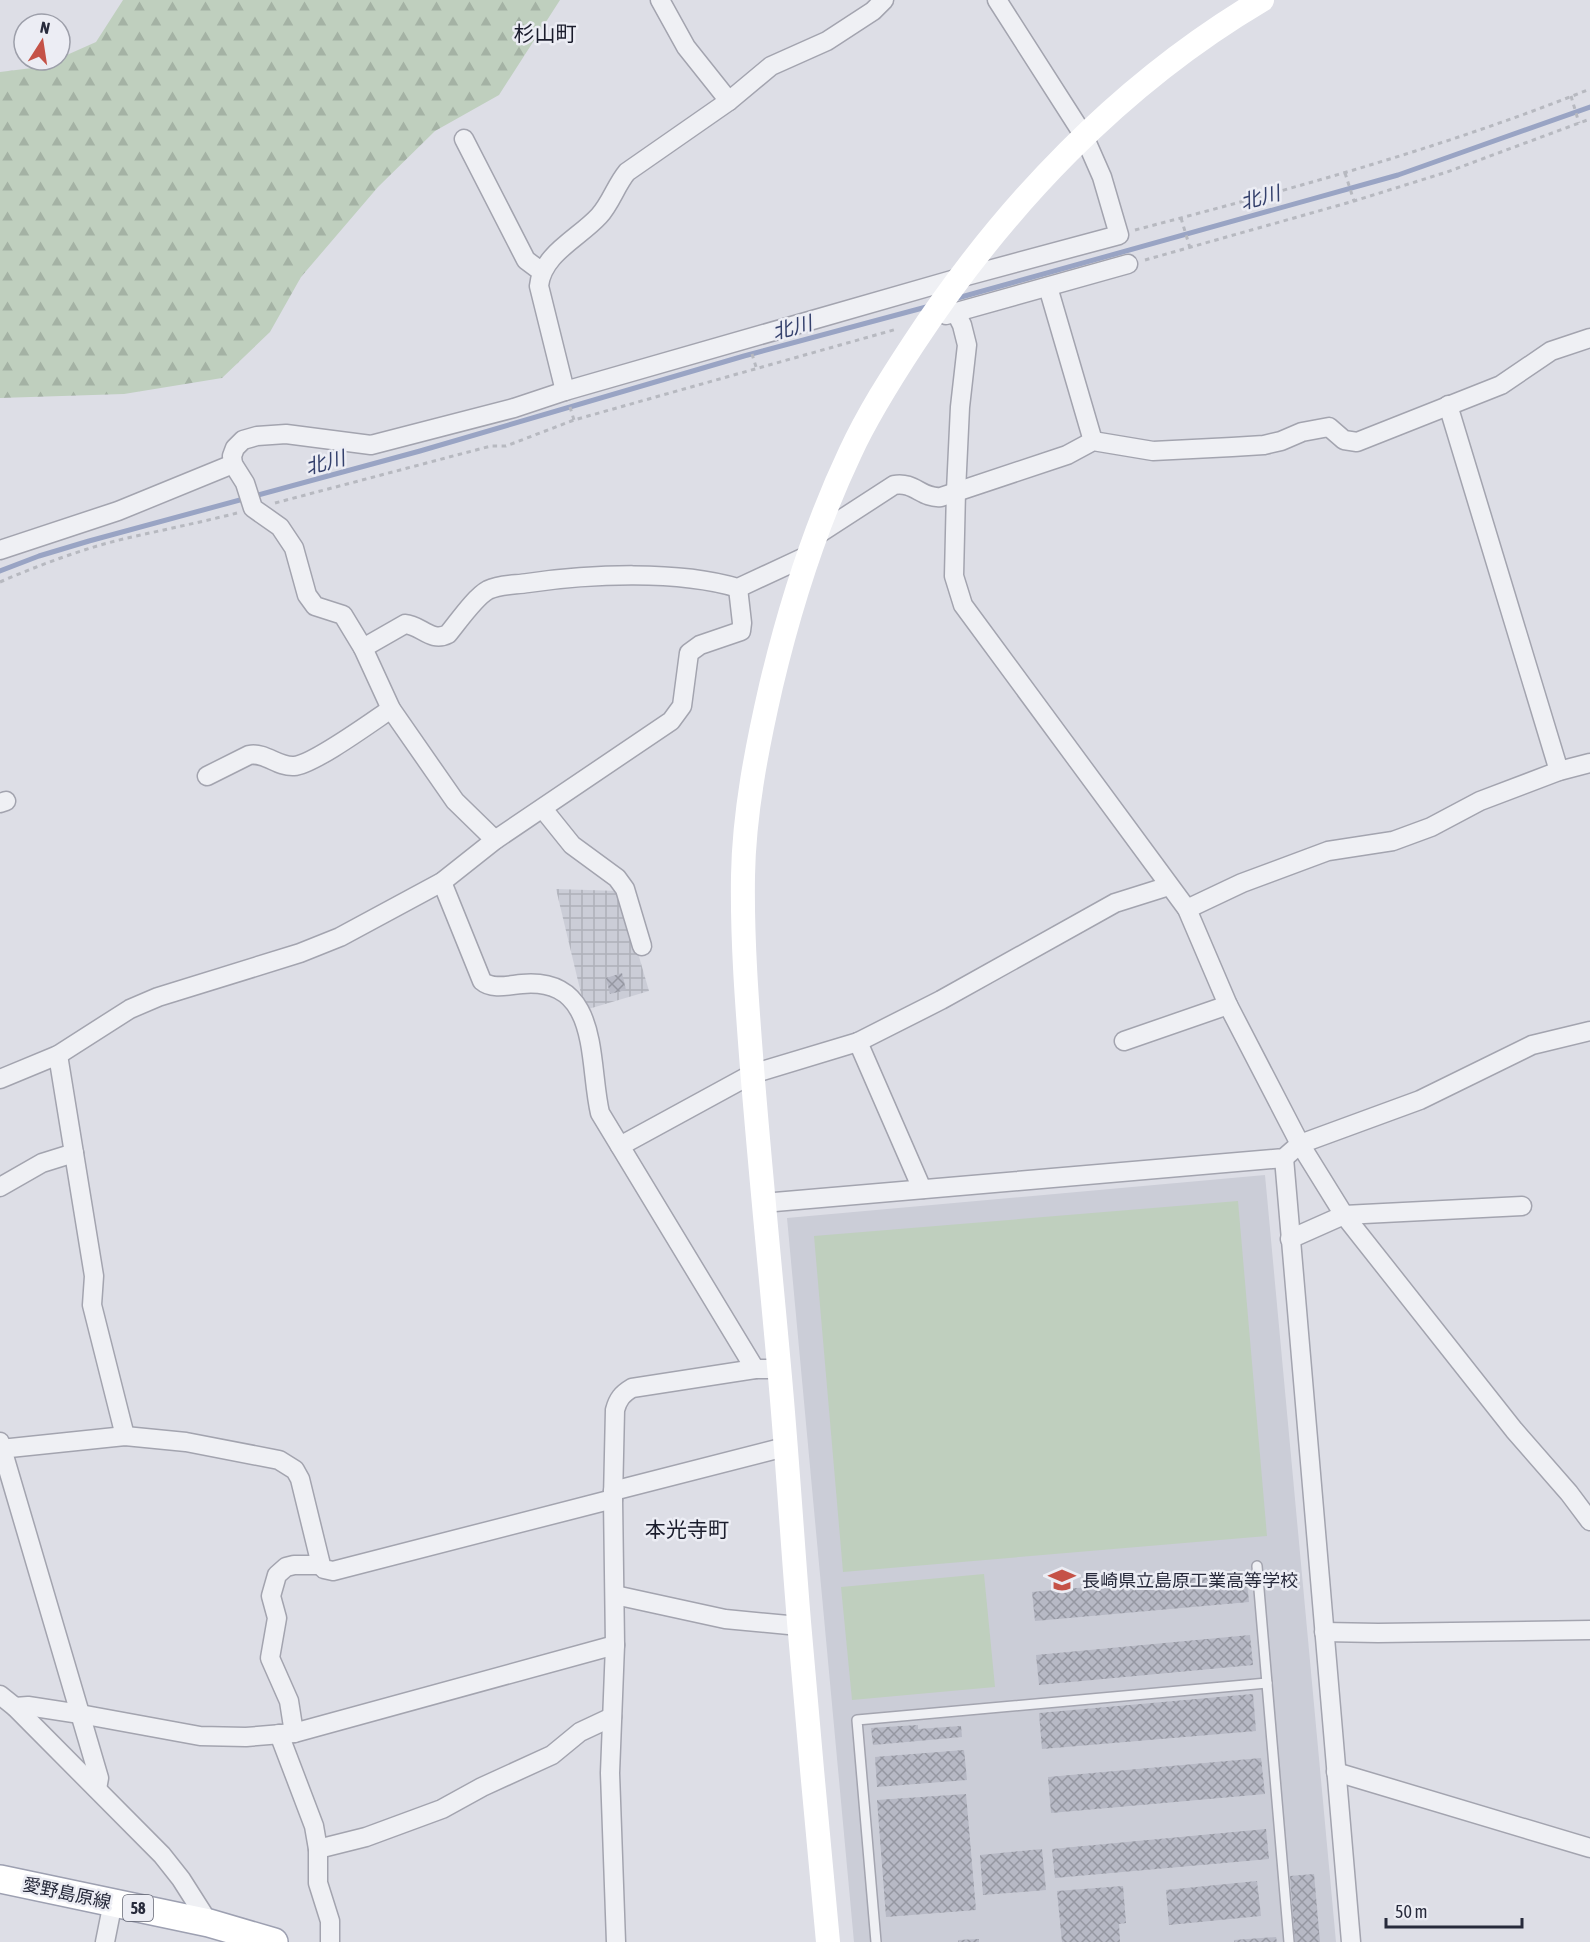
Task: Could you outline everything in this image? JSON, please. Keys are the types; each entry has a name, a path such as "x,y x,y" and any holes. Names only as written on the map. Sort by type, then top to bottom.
{"main road":[{"name":"愛野島原線","path":"0,1879 113,1902 208,1928 274,1942"}],"street":[{"path":"660,0 686,47 729,101"},
{"path":"565,391 539,286 542,272 549,261 599,216 618,182 627,172 729,101 771,66 827,41 873,11 884,0"},
{"path":"495,840 455,801 392,709 363,648 343,615 315,606 307,595 294,548 280,527 252,506 245,483 233,464 232,456 235,448 243,440 256,436 286,434 371,445 514,408 565,391 1119,235 1102,177 1084,136 997,0"},
{"path":"828,1942 799,1626 780,1369 763,1203 744,964 743,871 750,799 763,726 787,620 813,545 850,454 881,394 941,314 956,281 1031,190 1084,136 1196,43 1262,0"},
{"path":"464,139 526,260 542,272"},
{"path":"941,314 1128,264"},
{"path":"1048,287 1093,441"},
{"path":"941,314 962,325 967,345 960,407 954,576 963,605 1186,909 1228,1005 1300,1144 1344,1215 1514,1430 1569,1493 1590,1521"},
{"path":"363,648 405,624 416,626 433,637 443,637 483,594 497,587 558,579 674,577 717,582 738,588 813,545 894,485 910,485 937,498 1067,455 1093,441 1153,451 1232,447 1281,441 1302,432 1329,427 1344,440 1357,442 1501,385 1551,351 1590,338"},
{"path":"1448,405 1559,771"},
{"path":"0,550 118,511 233,464"},
{"path":"0,1079 58,1055 130,1009 158,997 310,949 340,936 442,882 495,840 670,721 682,706 687,660 690,653 700,645 741,631 738,588"},
{"path":"207,776 249,754 265,756 288,766 301,765 342,743 392,709"},
{"path":"1186,909 1242,883 1328,850 1393,841 1431,827 1480,801 1559,771 1590,763"},
{"path":"543,809 572,846 617,878 625,890 642,946"},
{"path":"442,882 482,981 496,986 527,984 550,987 567,995 581,1013 591,1041 596,1097 600,1113 755,1369"},
{"path":"620,1146 753,1074 858,1042 941,1000 1115,903 1169,886"},
{"path":"1124,1041 1228,1005"},
{"path":"763,1203 1284,1158 1300,1144 1420,1100 1532,1046 1590,1031"},
{"path":"858,1042 922,1189"},
{"path":"58,1055 94,1276 92,1305 125,1437"},
{"path":"0,1187 42,1163 74,1153"},
{"path":"1284,1158 1351,1942"},
{"path":"1290,1239 1344,1215 1522,1206"},
{"path":"616,1942 610,1773 615,1645 613,1495 615,1410 623,1393 632,1388 755,1369 780,1369"},
{"path":"97,1789 99,1778 1,1446 125,1437 186,1442 279,1460 289,1464 300,1479 321,1565 324,1569 333,1571 786,1447"},
{"path":"321,1565 294,1565 286,1567 277,1575 271,1596 277,1618 270,1658 289,1701 286,1733 314,1826 318,1849 318,1883 330,1921 330,1942"},
{"path":"615,1595 725,1619 799,1626"},
{"path":"1324,1632 1590,1630"},
{"path":"7,1701 28,1707 201,1736 246,1737 286,1733 615,1645"},
{"path":"7,1701 162,1855 181,1879 208,1928"},
{"path":"318,1849 366,1837 442,1809 482,1787 552,1755 580,1732 612,1717"},
{"path":"1336,1772 1590,1848"},
{"path":"105,1942 113,1902"}],"lane":[{"path":"1257,1566 1289,1942"},
{"path":"876,1942 857,1720 1267,1683"}],"path":[{"path":"1119,235 1345,173 1572,99 1590,89"},
{"path":"1572,99 1579,123"},
{"path":"1128,264 1354,201 1447,172 1590,119"},
{"path":"1345,173 1354,201"},
{"path":"1181,218 1190,248"},
{"path":"0,582 27,570 130,537 195,524 252,506 490,446 506,446 574,420 897,329"},
{"path":"755,364 757,370"},
{"path":"573,414 574,420"}],"shaded area":[{"path":"556,889 620,891 649,991 585,1010"},
{"name":"長崎県立島原工業高等学校","path":"1265,1175 1336,1942 854,1942 787,1218"}],"green space":[{"path":"123,0 560,0 499,95 435,131 378,187 301,277 270,332 222,378 124,394 0,398 0,72 72,72 72,53 96,42"},
{"path":"1238,1201 1267,1536 843,1572 814,1236"},
{"path":"984,1574 995,1687 852,1700 841,1587"}],"building":[{"path":"622,973 626,990 610,994 606,978"},
{"path":"1246,1573 1249,1602 1035,1621 1032,1592"},
{"path":"1250,1635 1253,1665 1039,1685 1036,1655"},
{"path":"1253,1694 1256,1731 1042,1749 1039,1713"},
{"path":"918,1725 918,1729 961,1726 962,1737 873,1745 871,1728"},
{"path":"964,1750 967,1780 877,1787 875,1757"},
{"path":"1261,1758 1265,1794 1051,1813 1048,1777"},
{"path":"966,1794 976,1910 886,1917 877,1800"},
{"path":"1266,1829 1269,1859 1055,1878 1052,1849"},
{"path":"1042,1849 1046,1890 983,1895 980,1855"},
{"path":"1314,1874 1320,1942 1295,1942 1290,1876"},
{"path":"1257,1881 1261,1916 1169,1925 1166,1890"},
{"path":"1123,1886 1126,1923 1119,1924 1120,1942 1062,1942 1057,1891"},
{"path":"1276,1937 1277,1942 1234,1942 1234,1940"},
{"path":"979,1939 979,1942 958,1942 958,1940"}],"waterway":[{"name":"北川","path":"954,299 1398,175 1590,107"},
{"name":"北川","path":"0,571 89,541 420,451 744,356 930,306"}],"place":[{"name":"長崎県立島原工業高等学校","path":"1062,1580"}],"district":[{"name":"杉山町","path":"545,33"},
{"name":"本光寺町","path":"687,1529"}]}
